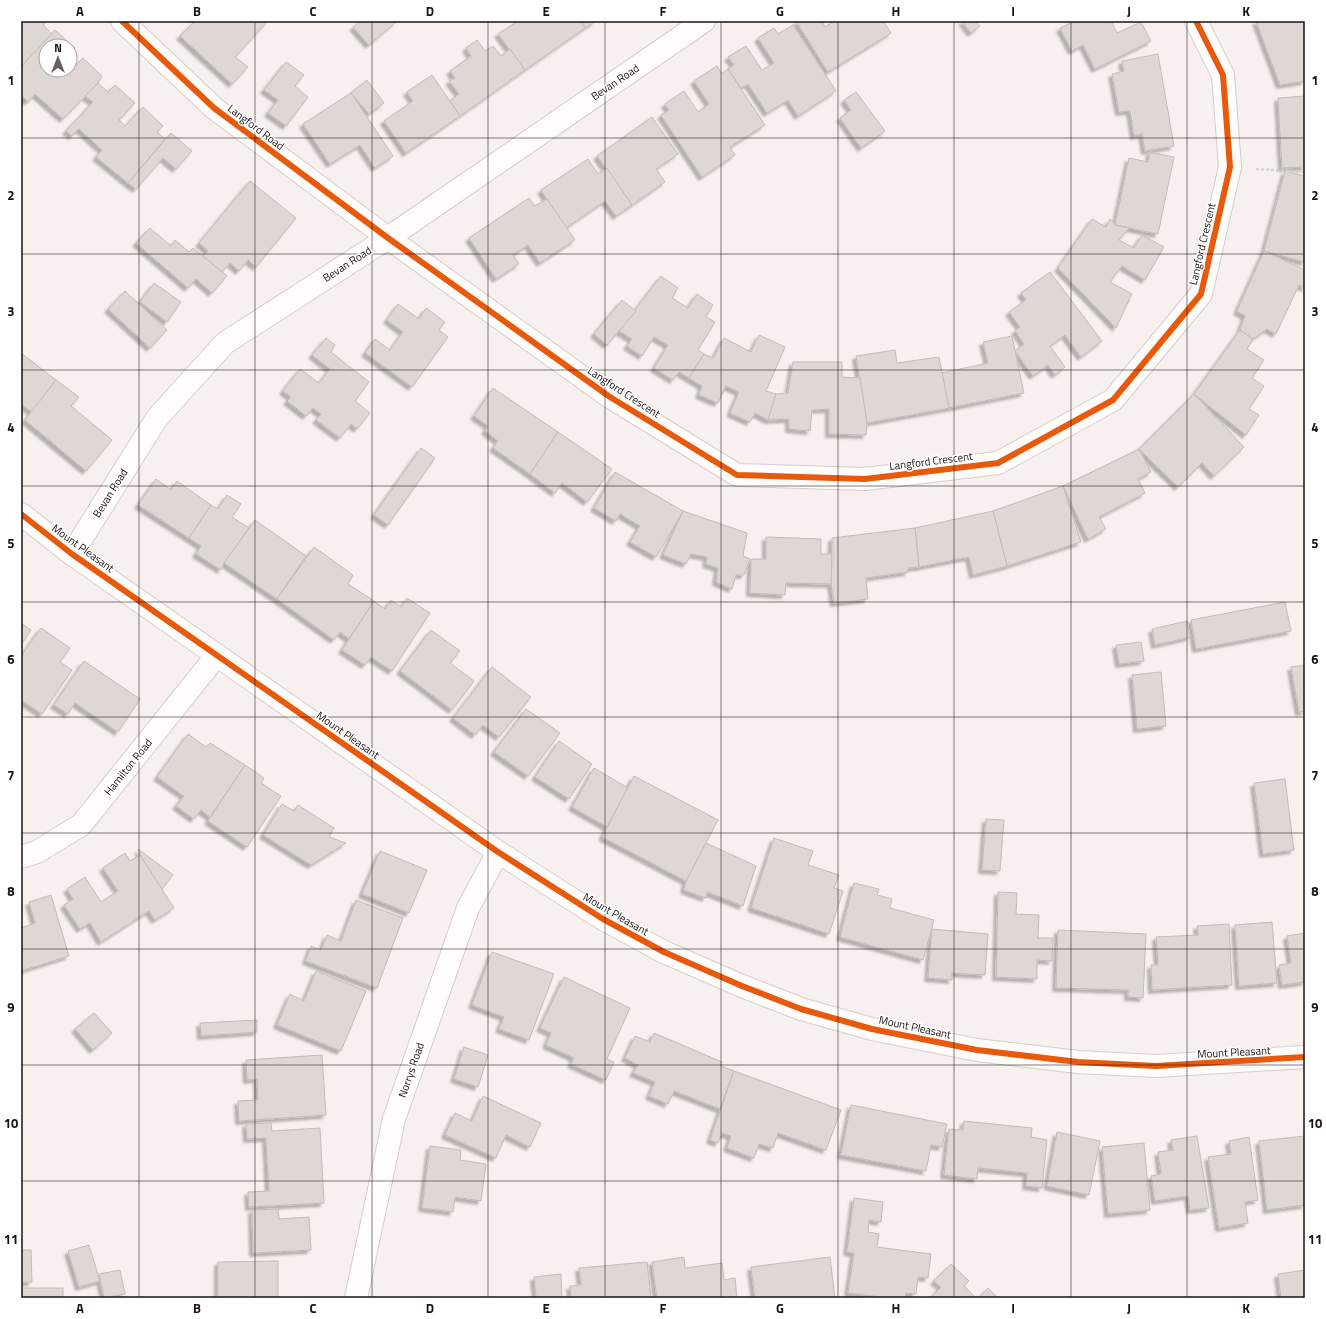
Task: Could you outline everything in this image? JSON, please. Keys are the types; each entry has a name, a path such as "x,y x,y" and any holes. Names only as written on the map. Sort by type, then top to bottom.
{"street":[{"name":"Langford Road","path":"122,21 214,108 388,238"},
{"name":"Bevan Road","path":"72,554 157,418 224,343 388,238 704,21"},
{"name":"Langford Crescent","path":"388,238 610,397 737,475 865,479 998,463 1112,400 1201,294 1230,167 1223,75 1196,21"},
{"name":"Mount Pleasant","path":"21,514 72,554 498,852 602,919 664,952 801,1009 872,1029 977,1050 1078,1062 1156,1066 1305,1057"},
{"name":"Hamilton Road","path":"21,857 37,852 81,825 217,656"},
{"name":"Norrys Road","path":"356,1298 394,1120 468,908 498,852"}],"path":[{"path":"1230,167 1305,172"}],"building":[{"path":"21,21 47,21 43,25 52,34 48,38 38,38 38,49 21,67"},
{"path":"195,21 268,21 235,57 248,67 232,84 180,36"},
{"path":"361,21 397,21 369,45 353,27"},
{"path":"518,21 581,21 585,28 525,70 498,34"},
{"path":"581,21 596,21 585,28"},
{"path":"796,21 822,21 825,27 834,21 883,21 891,33 828,72"},
{"path":"962,21 976,21 980,26 971,33"},
{"path":"1075,21 1111,21 1117,33 1141,22 1151,41 1095,69 1083,45 1072,51 1060,28"},
{"path":"1256,21 1305,21 1305,81 1280,85"},
{"path":"793,25 836,91 798,116 788,100 767,113 748,84 741,88 728,69 734,65 728,57 746,46 762,70 774,63 758,38 774,28 778,34"},
{"path":"55,30 64,38 48,38"},
{"path":"477,40 485,51 493,46 501,56 510,49 525,70 460,116 450,101 459,94 449,81 455,78 450,71 471,56 466,48"},
{"path":"38,48 38,78 78,78 78,63 83,58 102,76 98,83 63,119 35,94 28,102 21,95 21,67"},
{"path":"1158,54 1174,146 1145,151 1142,134 1134,136 1130,111 1119,112 1112,74 1124,71 1122,61"},
{"path":"286,62 304,75 295,86 308,97 286,126 268,113 278,100 264,90"},
{"path":"717,66 722,74 728,69 765,125 730,147 735,155 702,177 661,115 669,110 665,104 684,91 698,112 709,104 694,81"},
{"path":"432,75 460,116 406,153 384,121 413,101 407,92"},
{"path":"367,80 384,103 369,114 351,93"},
{"path":"98,83 108,92 115,85 135,103 119,120 125,126 143,107 163,126 157,132 165,139 128,183 96,157 102,150 79,129 72,136 66,131 93,102 85,96"},
{"path":"856,92 885,131 861,148 840,118 851,110 844,100"},
{"path":"351,93 393,156 375,168 360,145 330,164 303,124"},
{"path":"1305,96 1305,167 1282,168 1278,98"},
{"path":"652,117 678,154 656,169 665,182 632,205 597,156"},
{"path":"171,133 192,151 176,169 163,158 136,189 128,183"},
{"path":"1150,152 1174,157 1158,234 1115,225 1129,158 1148,162"},
{"path":"588,159 598,174 607,168 632,205 616,216 605,201 566,228 541,190"},
{"path":"1285,171 1305,176 1305,262 1264,251"},
{"path":"250,181 296,218 256,267 248,260 239,271 230,263 222,272 203,256 208,251 199,243"},
{"path":"529,198 535,206 547,199 575,240 540,263 528,245 513,255 519,264 496,279 469,238"},
{"path":"1092,219 1106,227 1110,219 1115,225 1129,228 1119,240 1134,248 1142,235 1164,247 1145,280 1122,266 1110,282 1132,294 1116,328 1058,268"},
{"path":"150,228 171,246 175,240 189,252 193,248 227,276 212,293 196,279 188,288 136,243"},
{"path":"1264,251 1305,270 1305,288 1299,285 1276,334 1267,329 1253,339 1240,330 1245,316 1237,311"},
{"path":"1050,272 1102,341 1081,357 1065,335 1050,346 1065,367 1055,375 1048,365 1033,376 1015,351 1024,344 1015,331 1020,327 1009,312 1026,300 1021,293"},
{"path":"661,276 678,288 672,298 688,308 697,294 713,305 706,317 715,322 698,350 704,354 689,378 679,372 673,380 654,368 668,345 654,337 642,356 627,346 632,339 619,331"},
{"path":"154,283 181,302 167,322 140,302"},
{"path":"125,291 167,330 150,348 108,309"},
{"path":"622,300 636,311 607,345 594,334"},
{"path":"398,304 419,319 426,308 445,322 439,330 448,337 412,387 365,353 375,339 390,350 403,332 387,320"},
{"path":"1240,330 1253,339 1247,349 1264,360 1252,378 1264,386 1249,409 1259,415 1246,435 1194,394"},
{"path":"759,335 785,347 766,391 776,394 768,420 755,413 750,422 730,413 739,392 726,386 718,403 699,395 702,386 689,378 704,354 713,358 724,338 751,352"},
{"path":"1012,336 1024,393 949,408 941,373 988,363 983,342"},
{"path":"326,338 335,345 331,352 369,382 355,401 370,413 357,429 351,424 340,438 316,420 321,414 313,408 306,416 287,401 291,397 283,391 300,369 319,383 330,369 312,355"},
{"path":"895,350 897,363 939,357 949,408 867,423 856,356"},
{"path":"21,353 56,380 32,412 21,404"},
{"path":"793,362 842,362 842,377 860,378 867,423 866,435 829,434 829,409 812,410 810,431 789,429 789,419 768,420 776,394 788,393"},
{"path":"56,380 79,397 71,406 112,440 86,471 25,420"},
{"path":"493,388 558,432 530,474 493,448 498,441 485,431 488,426 474,416"},
{"path":"1194,394 1244,447 1214,476 1202,463 1178,487 1139,449"},
{"path":"558,432 612,469 587,502 562,483 555,493 530,474"},
{"path":"421,448 435,458 388,525 374,515"},
{"path":"1139,449 1151,472 1138,479 1145,493 1099,517 1106,529 1088,539 1063,486"},
{"path":"615,472 683,511 656,557 630,542 640,526 620,514 616,521 594,508"},
{"path":"156,479 171,490 177,481 211,505 189,538 138,505"},
{"path":"1063,486 1081,542 1007,566 993,511"},
{"path":"227,495 241,504 232,517 249,528 224,563 221,570 196,554 201,546 189,538 211,505 218,509"},
{"path":"683,511 747,533 743,556 750,559 744,575 736,575 732,589 716,582 718,568 706,564 707,557 691,554 686,564 663,555"},
{"path":"993,511 1007,566 973,575 969,557 919,567 915,528"},
{"path":"255,520 306,556 277,599 224,563"},
{"path":"915,528 919,567 908,568 908,572 866,578 868,599 834,603 831,584 832,538"},
{"path":"766,537 821,539 821,554 832,554 831,584 786,583 785,595 750,593 751,559 766,559"},
{"path":"314,547 353,575 348,584 374,601 349,639 340,632 334,640 277,599"},
{"path":"407,598 430,613 392,671 371,657 365,665 342,650 374,601 385,609 391,600 401,607"},
{"path":"1285,602 1291,631 1196,649 1191,620"},
{"path":"1187,621 1190,637 1155,645 1152,629"},
{"path":"21,623 31,630 21,645"},
{"path":"41,628 70,648 60,662 72,670 42,714 21,700 21,656"},
{"path":"431,630 460,651 450,663 474,681 452,710 400,671"},
{"path":"1141,642 1144,661 1119,664 1116,645"},
{"path":"84,661 140,699 118,732 75,703 68,714 54,705"},
{"path":"1305,665 1305,711 1299,712 1291,667"},
{"path":"492,667 531,697 499,737 483,725 475,735 453,718"},
{"path":"1161,672 1166,726 1137,729 1132,675"},
{"path":"526,709 560,733 528,776 494,752"},
{"path":"188,734 206,747 210,743 245,765 210,817 201,810 194,819 176,806 184,796 157,777"},
{"path":"559,741 592,764 569,799 535,777"},
{"path":"245,765 264,778 261,783 281,796 247,847 208,821"},
{"path":"594,768 628,788 607,827 572,807"},
{"path":"634,776 718,820 686,881 602,837"},
{"path":"1285,779 1294,850 1263,854 1254,783"},
{"path":"282,804 294,811 298,805 334,828 329,837 346,843 311,865 263,835"},
{"path":"986,819 1004,820 1000,871 982,870"},
{"path":"774,838 813,851 808,865 839,875 834,888 843,891 829,934 751,908"},
{"path":"706,843 756,866 743,906 707,892 706,898 684,890 686,881"},
{"path":"138,849 173,875 161,890 140,855"},
{"path":"380,851 427,870 409,913 362,894"},
{"path":"125,853 130,861 140,855 174,908 155,920 149,911 101,942 90,923 80,929 64,905 73,899 67,889 85,877 101,902 118,891 103,868"},
{"path":"854,883 879,889 877,895 892,899 890,908 934,920 923,960 840,937"},
{"path":"998,892 1017,893 1016,914 1039,915 1038,938 1053,938 1052,961 1037,960 1037,979 996,977"},
{"path":"51,895 69,956 21,971 21,928 35,923 29,902"},
{"path":"356,900 403,918 377,988 306,961 311,946 321,950 327,935 341,941"},
{"path":"1272,922 1277,983 1239,986 1235,925"},
{"path":"1229,924 1232,985 1152,990 1151,965 1158,965 1156,937 1198,935 1197,926"},
{"path":"932,929 988,934 985,975 952,973 952,980 928,978"},
{"path":"1058,930 1146,934 1143,998 1128,997 1128,990 1056,988"},
{"path":"1305,933 1305,982 1282,985 1279,965 1291,963 1287,936"},
{"path":"492,952 554,974 529,1040 499,1029 504,1017 472,1005"},
{"path":"316,971 366,991 341,1051 277,1025 290,994 304,1001"},
{"path":"564,977 630,1008 607,1059 614,1062 606,1080 571,1064 574,1058 546,1045 551,1033 540,1028"},
{"path":"94,1013 112,1033 93,1050 75,1029"},
{"path":"257,1020 257,1032 201,1036 200,1023"},
{"path":"654,1033 722,1062 721,1066 734,1071 720,1109 674,1091 668,1104 649,1096 655,1082 633,1073 638,1065 625,1058 635,1036 650,1042"},
{"path":"464,1047 488,1055 478,1087 454,1079"},
{"path":"322,1055 326,1115 239,1121 238,1101 258,1100 257,1079 247,1080 246,1060"},
{"path":"734,1071 841,1110 826,1150 778,1133 773,1148 759,1144 754,1158 727,1148 731,1136 722,1133 718,1143 710,1140"},
{"path":"483,1096 541,1123 530,1147 506,1135 496,1158 445,1135 455,1113 472,1121"},
{"path":"851,1105 947,1124 942,1147 931,1145 926,1171 841,1155"},
{"path":"964,1121 1032,1128 1031,1137 1047,1140 1042,1188 1026,1186 1027,1173 978,1168 977,1179 944,1175 949,1129 963,1130"},
{"path":"271,1123 272,1131 320,1128 324,1203 249,1207 248,1192 269,1191 266,1138 247,1139 246,1124"},
{"path":"1057,1132 1100,1141 1089,1195 1047,1186"},
{"path":"1197,1136 1209,1208 1190,1210 1188,1196 1155,1201 1151,1176 1161,1174 1158,1152 1173,1150 1171,1140"},
{"path":"1305,1136 1305,1205 1267,1210 1259,1141"},
{"path":"1249,1137 1258,1200 1245,1202 1248,1223 1219,1228 1208,1157 1231,1154 1229,1141"},
{"path":"1144,1143 1150,1210 1108,1214 1102,1147"},
{"path":"430,1146 461,1150 460,1160 486,1164 481,1201 455,1197 453,1212 422,1208"},
{"path":"854,1198 883,1202 881,1222 869,1220 868,1232 879,1234 877,1247 931,1254 928,1278 918,1277 916,1294 906,1293 905,1298 889,1298 848,1293 854,1253 847,1252"},
{"path":"278,1209 279,1219 309,1217 311,1250 253,1253 252,1210"},
{"path":"89,1245 100,1281 79,1287 68,1251"},
{"path":"21,1250 31,1250 32,1282 21,1282"},
{"path":"684,1257 685,1268 722,1263 724,1280 735,1278 737,1298 657,1298 652,1262"},
{"path":"830,1257 835,1298 755,1298 751,1267"},
{"path":"278,1261 278,1298 218,1298 218,1262"},
{"path":"647,1262 651,1298 571,1298 570,1286 581,1285 579,1268"},
{"path":"951,1264 969,1281 964,1286 976,1298 930,1298 941,1287 934,1281"},
{"path":"120,1270 125,1294 104,1298 99,1274"},
{"path":"1305,1270 1305,1298 1281,1298 1278,1274"},
{"path":"561,1274 562,1298 524,1298 536,1297 534,1277"},
{"path":"21,1288 63,1288 63,1298 21,1298"},
{"path":"988,1288 998,1298 979,1298"}],"cycle path":[{"path":"122,21 214,108 388,238 610,397 737,475 865,479 998,463 1113,400 1201,294 1230,167 1223,75 1196,21"},
{"path":"21,514 72,554 498,852 603,919 664,952 742,986 801,1009 872,1029 977,1050 1078,1062 1156,1066 1305,1057"}]}
